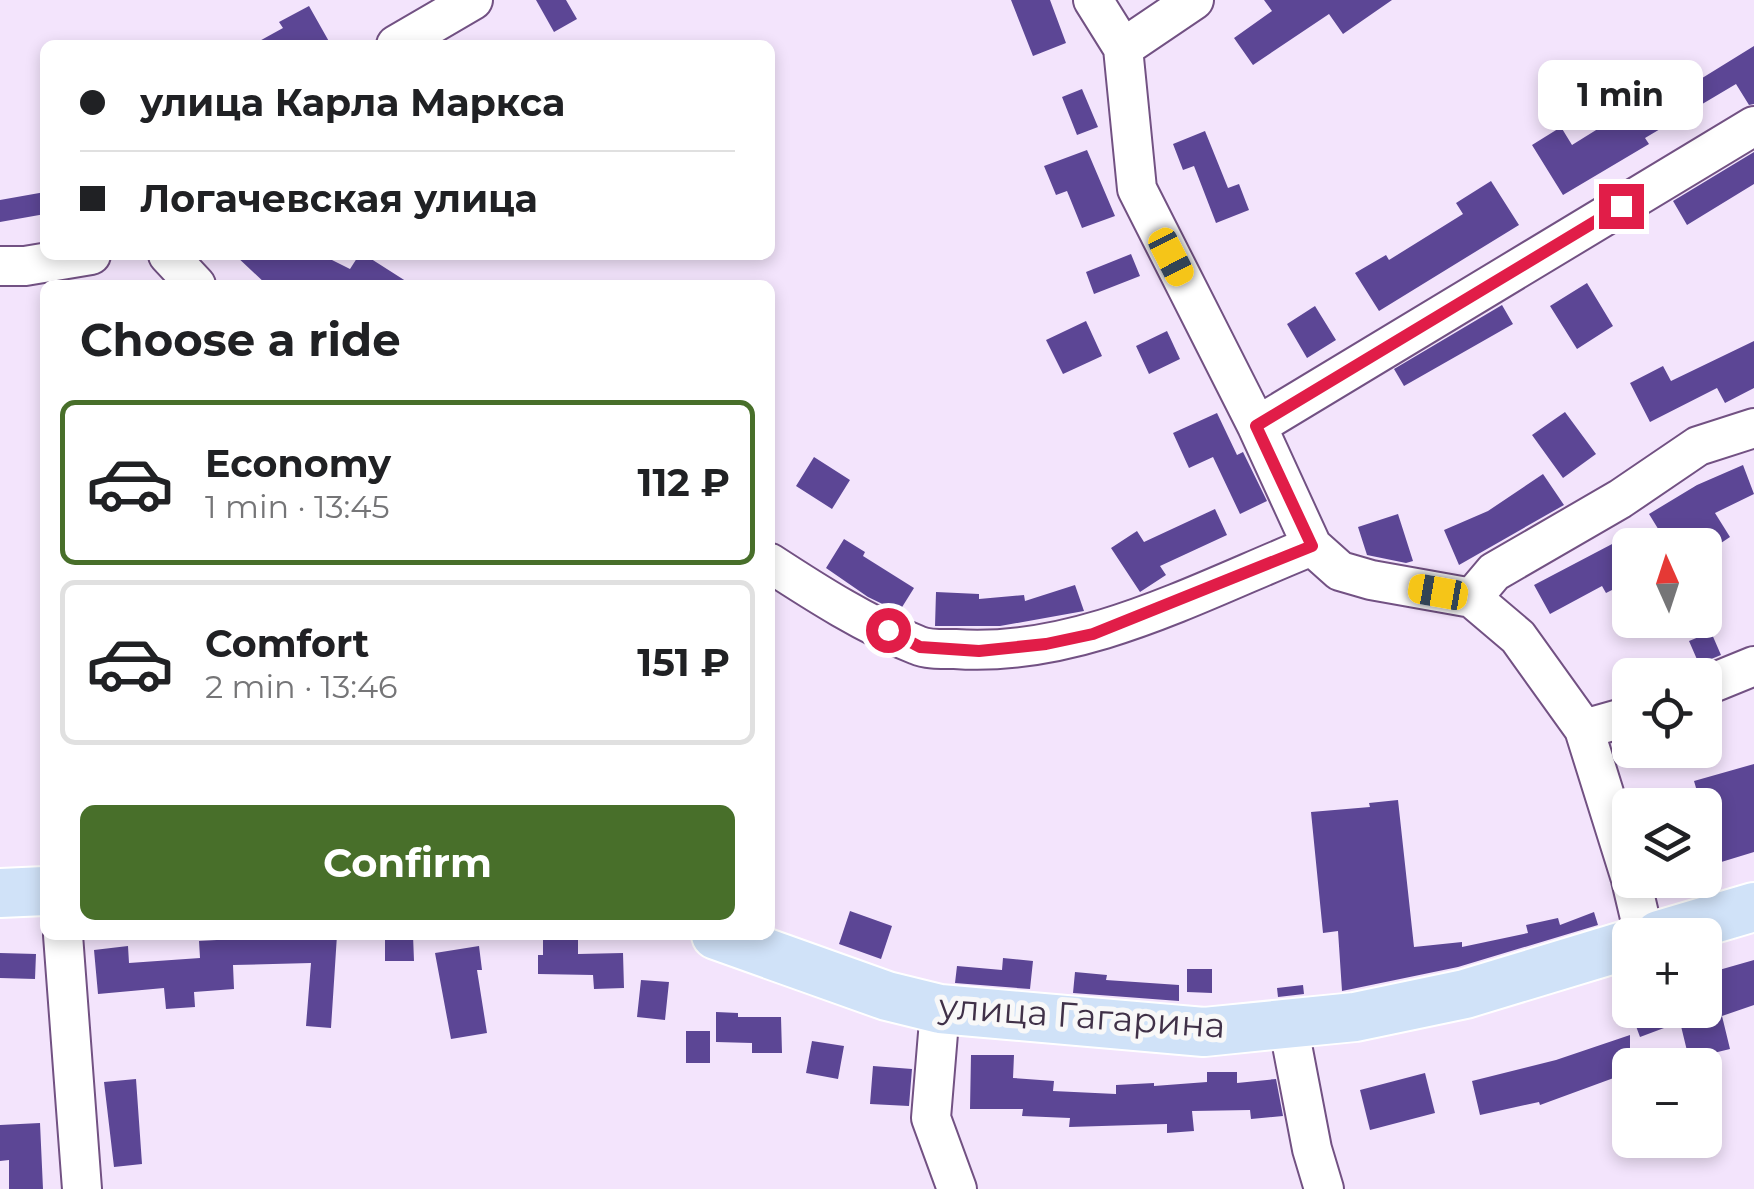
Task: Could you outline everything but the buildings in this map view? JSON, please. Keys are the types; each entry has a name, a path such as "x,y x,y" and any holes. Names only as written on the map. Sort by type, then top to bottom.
{"main road":[{"path":"0,894 40,891"},
{"path":"1717,918 1754,907"},
{"name":"улица Гагарина","path":"730,940 887,996 940,1009 1204,1032 1355,1017 1465,994 1612,949"}],"street":[{"path":"405,40 473,0"},
{"path":"1094,0 1123,48 1136,190 1312,546 1340,571 1472,598 1518,636 1584,729 1612,820"},
{"path":"1123,48 1194,0"},
{"path":"1256,426 1754,126"},
{"path":"0,266 61,260"},
{"path":"173,260 191,280"},
{"path":"1472,598 1494,572 1620,499 1698,446 1754,428"},
{"path":"775,566 822,596 920,647 979,651 1093,634 1312,546"},
{"path":"1722,679 1754,666"},
{"path":"1584,729 1612,721"},
{"path":"63,940 82,1189"},
{"path":"940,1009 931,1118 957,1189"},
{"path":"1288,1024 1312,1149 1324,1189"}],"route":[{"path":"888,630 920,647 979,651 1046,644 1093,634 1312,546 1256,426 1621,206"}]}
